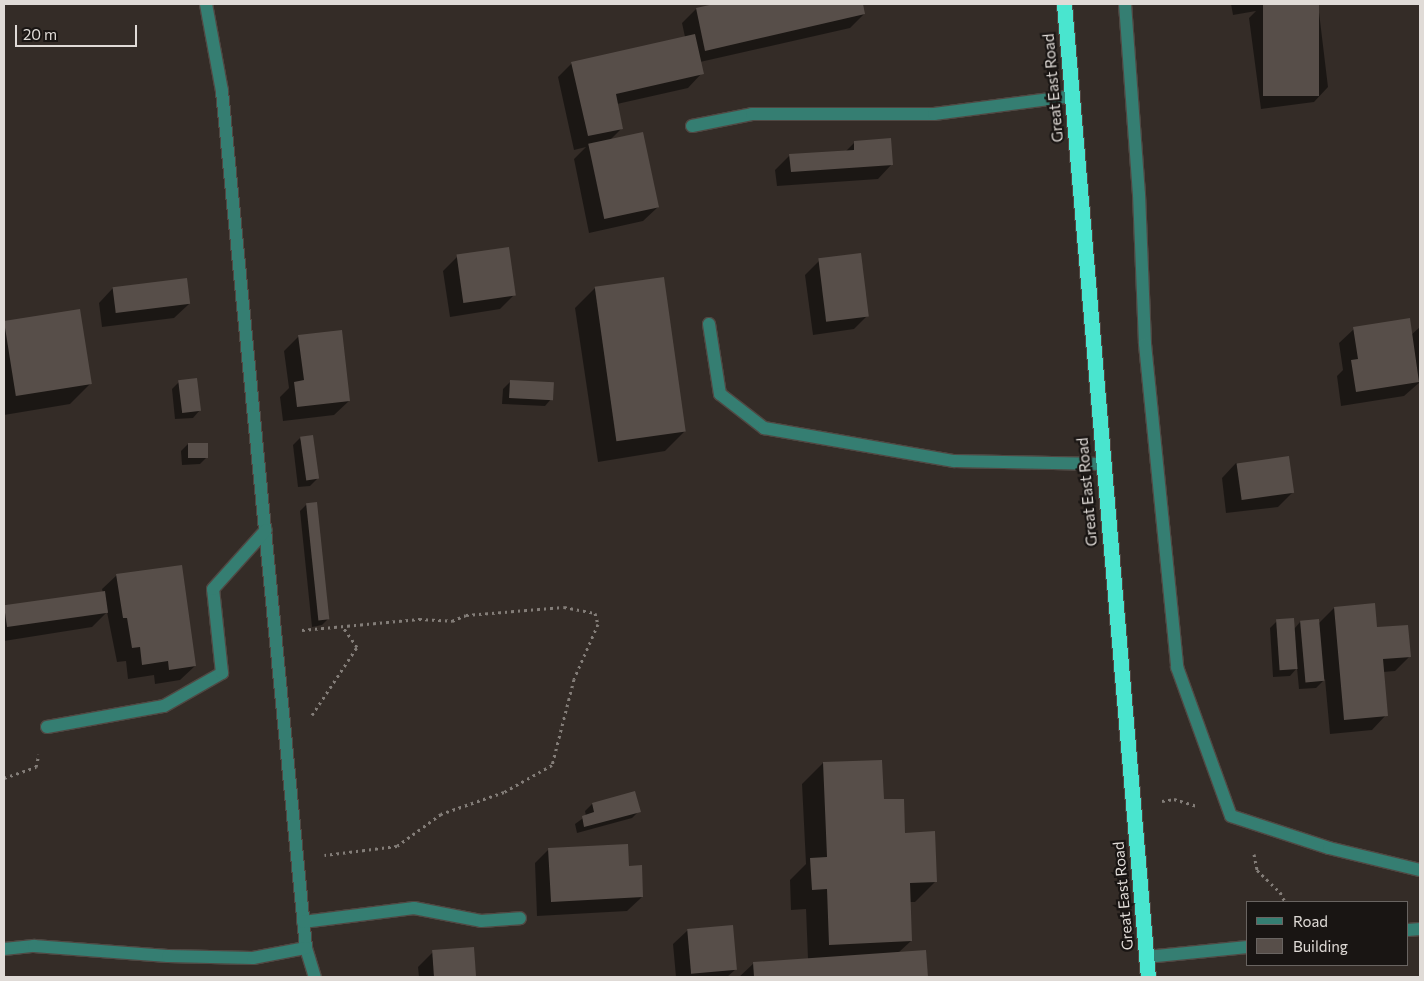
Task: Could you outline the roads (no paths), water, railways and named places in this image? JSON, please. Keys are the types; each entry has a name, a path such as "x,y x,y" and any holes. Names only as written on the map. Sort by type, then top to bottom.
{"highway":[{"name":"Great East Road","path":"1064,4 1102,464 1148,977"}],"street":[{"path":"206,4 222,91 303,922 306,948 315,977"},
{"path":"1125,4 1139,194 1145,344 1177,667 1231,816 1328,848 1420,870"},
{"path":"692,126 752,114 934,114 1072,96"},
{"path":"709,324 720,394 764,428 954,461 1102,464"},
{"path":"47,727 164,706 222,673 213,589 266,530"},
{"path":"303,922 414,908 481,921 520,918"},
{"path":"4,949 34,946 168,956 253,958 306,948"},
{"path":"1146,957 1246,947"}]}
